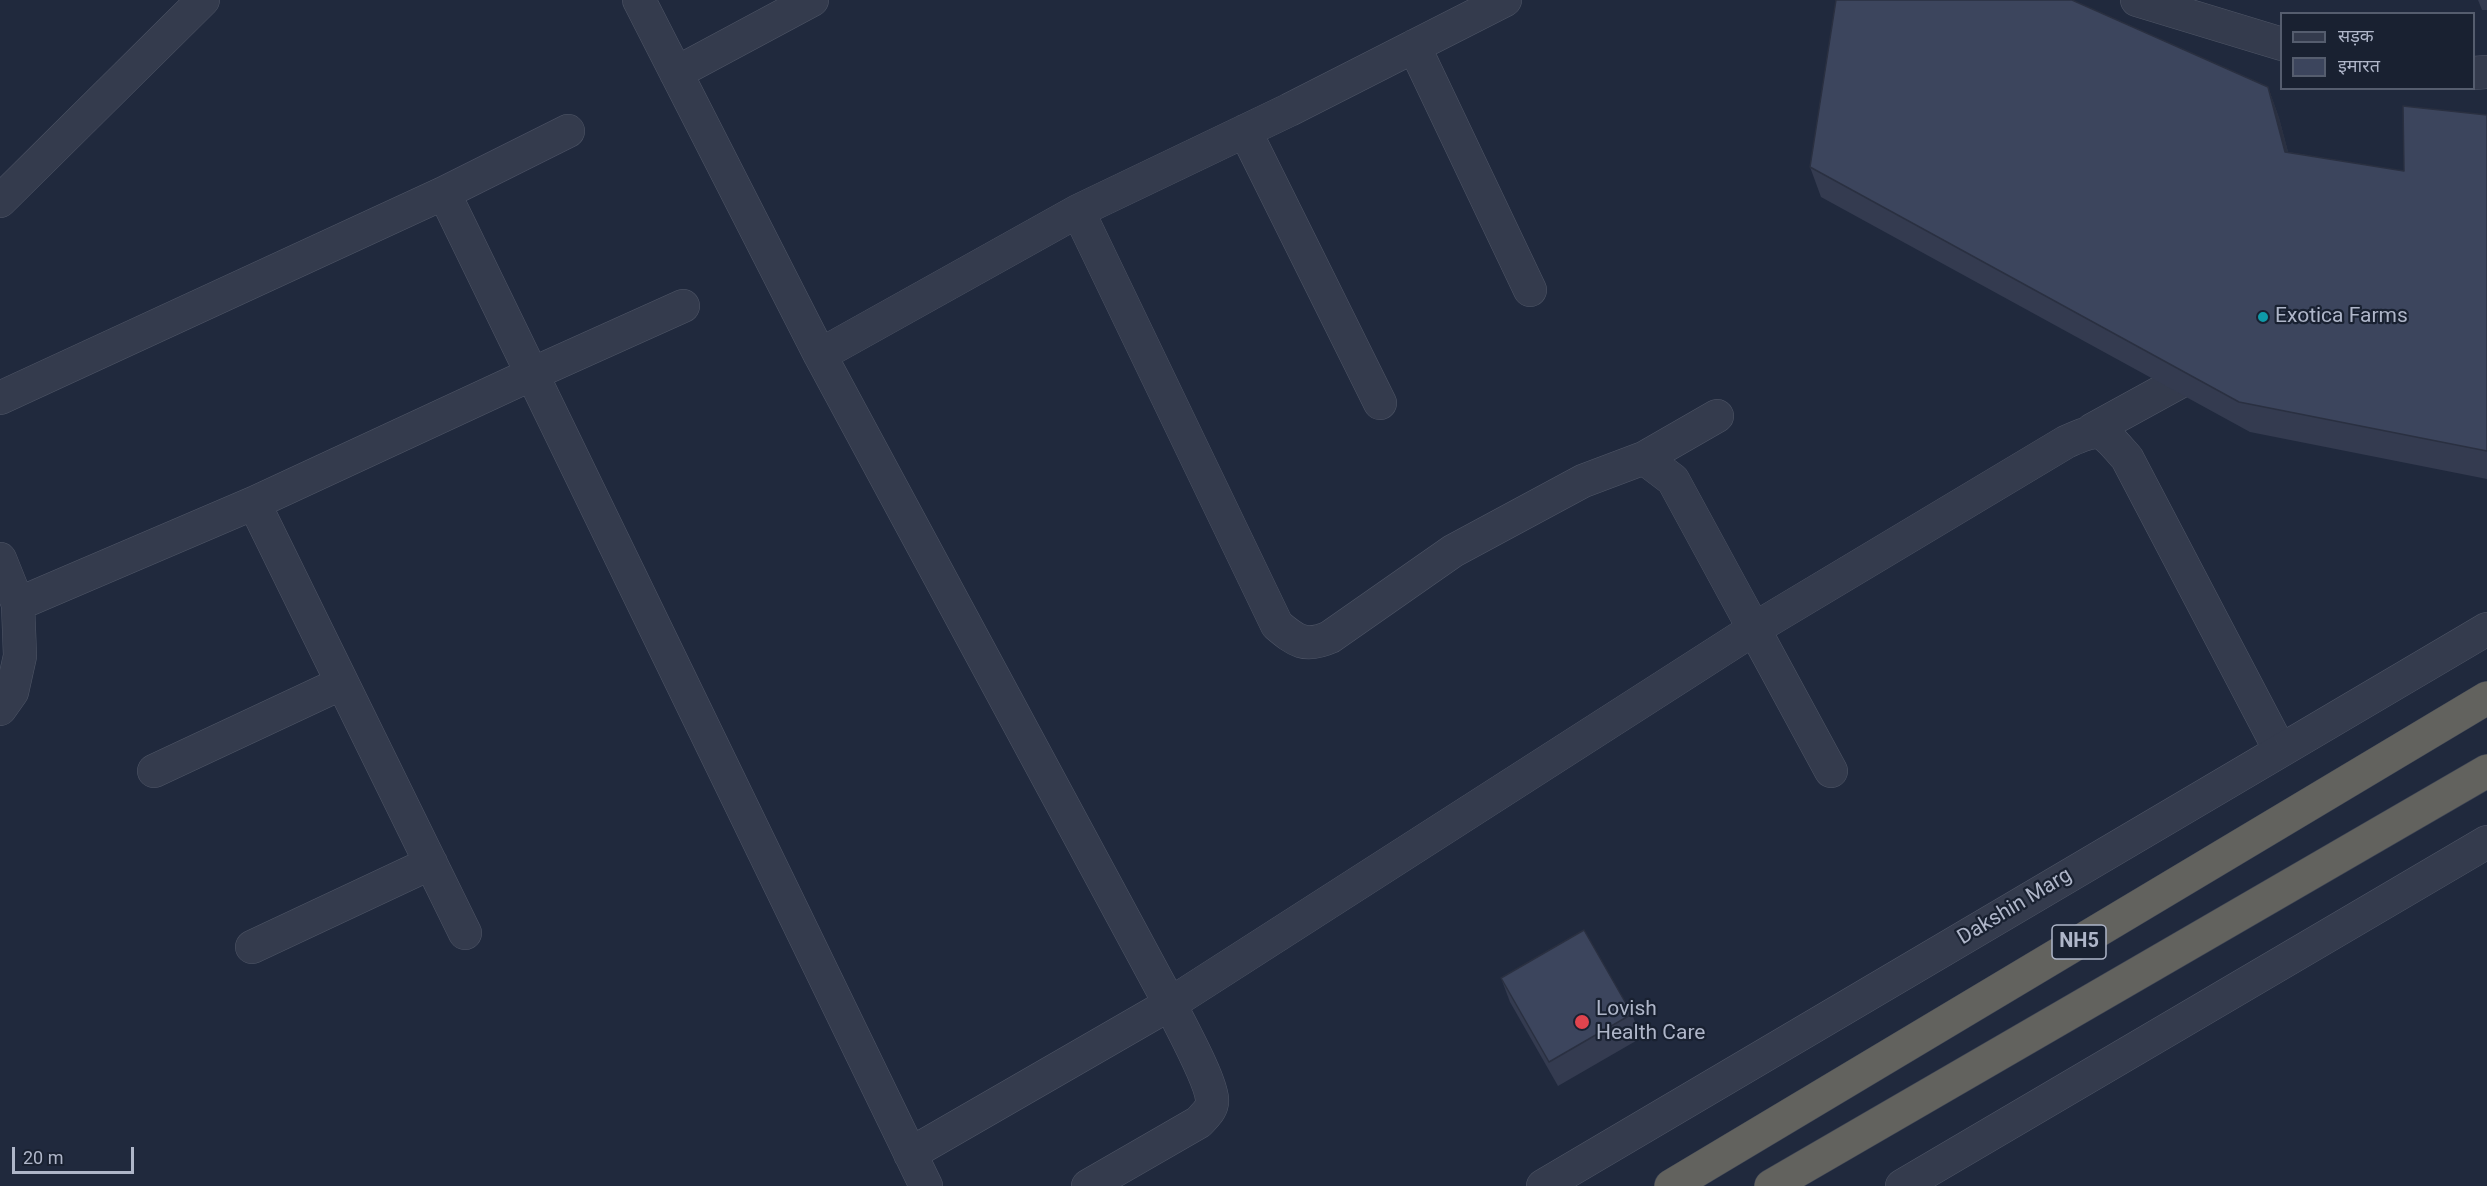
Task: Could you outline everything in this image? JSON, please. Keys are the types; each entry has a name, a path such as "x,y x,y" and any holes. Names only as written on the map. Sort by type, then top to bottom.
{"highway":[{"name":"NH5","path":"1671,1186 2487,698"},
{"name":"NH5","path":"1771,1186 2487,771"}],"street":[{"path":"0,201 203,0"},
{"path":"639,0 820,355 1170,1004 1207,1081 1212,1100 1209,1112 1198,1122 1088,1186"},
{"path":"676,73 812,0"},
{"path":"820,355 1078,211 1245,131 1504,0"},
{"path":"2137,0 2280,43"},
{"path":"1414,46 1530,290"},
{"path":"0,398 444,193 568,131"},
{"path":"1245,131 1380,403"},
{"path":"444,193 926,1186"},
{"path":"1078,211 1277,625 1295,640 1315,643 1330,637 1453,551 1583,481 1644,458 1718,416"},
{"path":"18,604 254,502 683,306"},
{"path":"910,1154 1170,1004 1754,629 2066,442 2194,374"},
{"path":"2092,430 2105,434 2127,458 2280,750"},
{"path":"1644,458 1673,480 1831,771"},
{"path":"254,502 465,933"},
{"path":"0,560 18,604 20,656 12,692 0,709"},
{"name":"Dakshin Marg","path":"1543,1186 2487,629"},
{"path":"154,771 342,683"},
{"path":"1902,1186 2487,842"},
{"path":"252,947 431,863"}],"building":[{"name":"Exotica Farms","path":"1836,0 2072,0 2268,87 2285,152 2404,171 2403,106 2487,115 2487,451 2239,402 1810,167"},
{"path":"1584,930 1632,1014 1549,1062 1501,978"}],"place":[{"name":"Exotica Farms","path":"2263,317"},
{"name":"Lovish Health Care","path":"1582,1022"}]}
